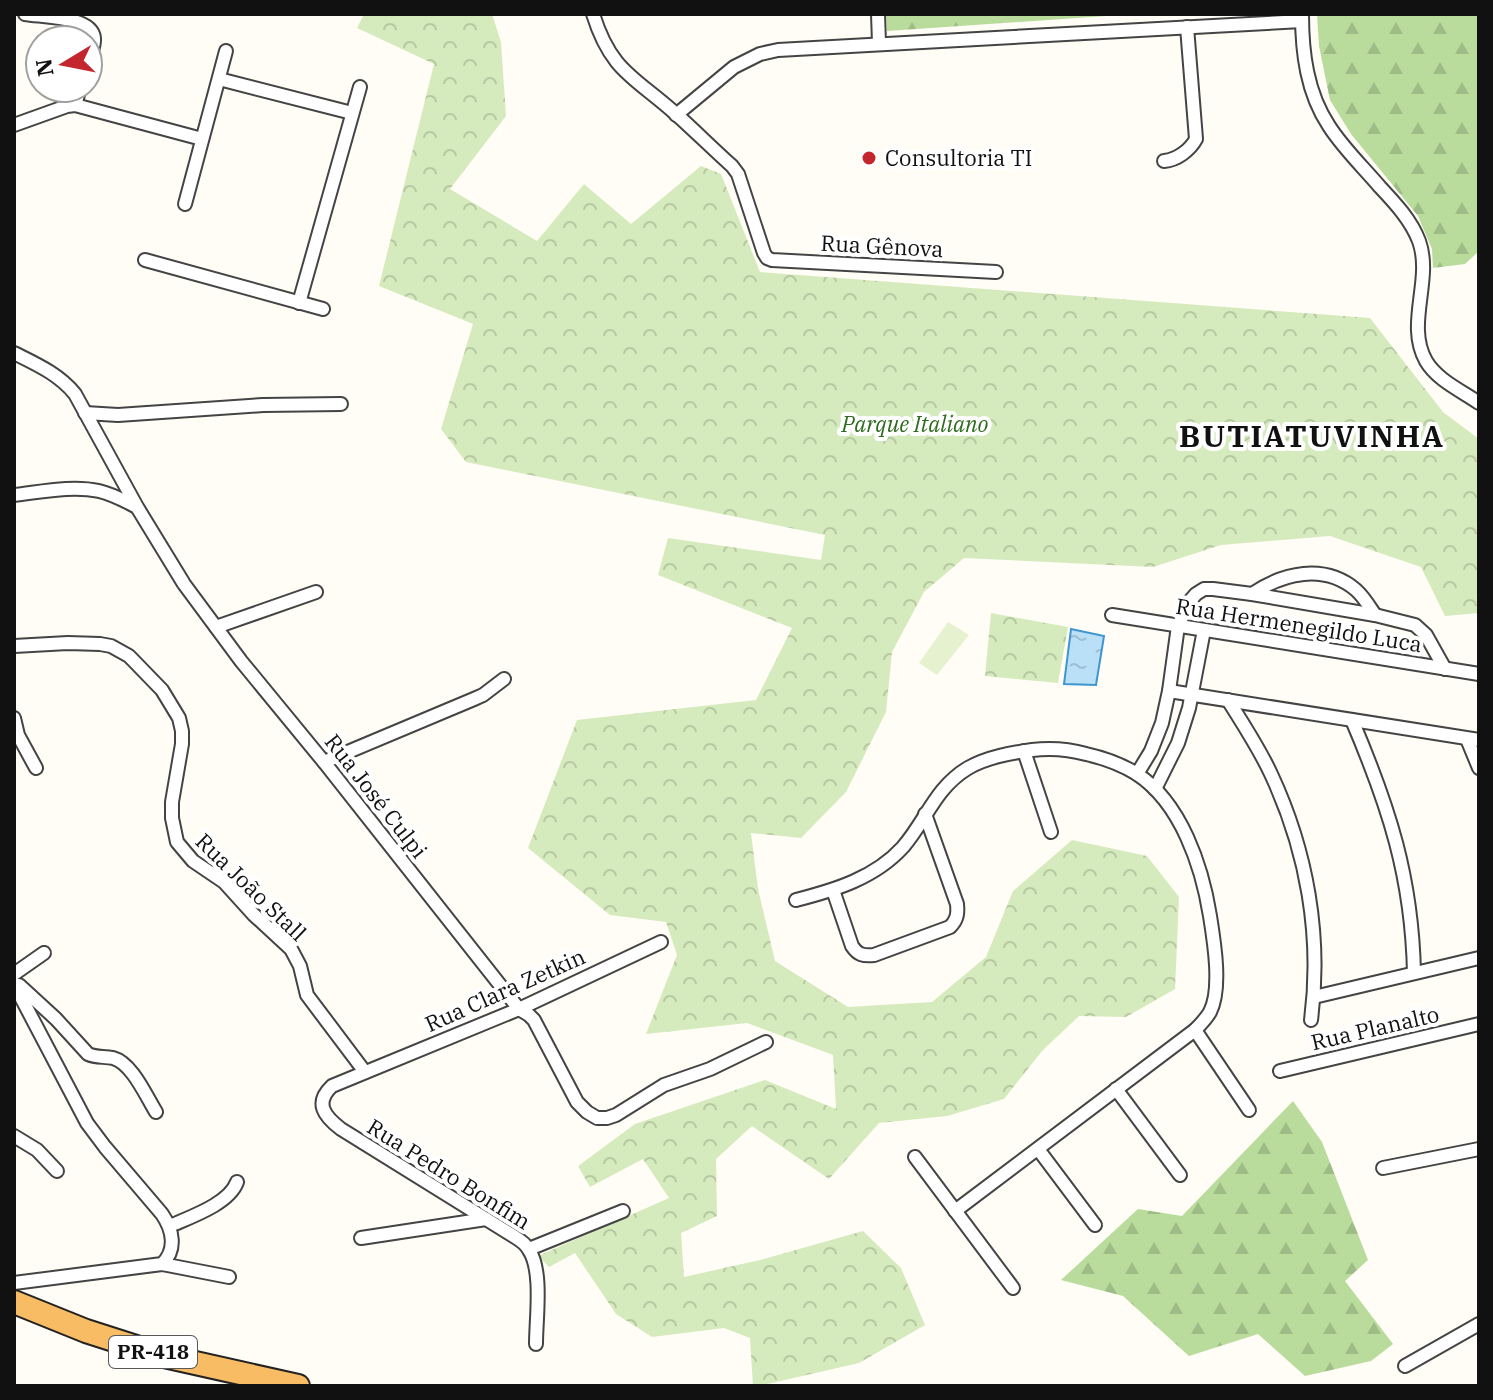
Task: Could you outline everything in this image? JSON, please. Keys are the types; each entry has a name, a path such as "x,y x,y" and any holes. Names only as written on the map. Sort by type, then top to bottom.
{"highway":[{"name":"PR-418","path":"14,1302 86,1331 164,1356 298,1386"}],"street":[{"path":"25,14 83,24"},
{"path":"593,14 603,43 621,68 676,115 734,67 760,54 796,48 1302,18 1306,66 1319,109 1341,142 1403,213 1418,237 1423,265 1418,318 1422,353 1433,370 1479,403"},
{"path":"878,14 879,43"},
{"path":"1164,161 1192,147 1196,139 1187,27"},
{"path":"185,204 226,51"},
{"path":"219,79 352,113"},
{"path":"299,303 360,87"},
{"path":"14,125 75,105 202,139"},
{"name":"Rua Gênova","path":"676,115 738,174 767,258 996,272"},
{"path":"145,260 323,309"},
{"name":"Rua José Culpi","path":"14,353 52,373 75,394 173,568 241,661 519,1009 534,1020 577,1102 587,1112 597,1118 616,1115 664,1085 710,1069 766,1042"},
{"path":"85,413 118,415 263,405 341,404"},
{"path":"14,495 97,490 137,507"},
{"path":"1252,594 1277,579 1308,573 1341,580 1364,598 1375,615"},
{"path":"1137,774 1158,736 1169,691 1178,626 1189,602 1204,589 1252,594 1404,621 1422,629 1445,669"},
{"path":"216,627 316,592"},
{"name":"Rua Hermenegildo Luca","path":"1112,615 1479,674"},
{"path":"1155,789 1178,743 1193,695 1204,630"},
{"name":"Rua João Stall","path":"14,646 68,643 111,646 129,656 162,690 179,718 182,731 172,802 177,842 193,861 224,882 291,949 300,966 307,995 365,1072"},
{"path":"324,762 483,695 504,679"},
{"path":"1169,691 1473,740 1479,768"},
{"path":"1228,700 1271,774 1294,833 1309,895 1313,927 1315,961 1311,1020"},
{"path":"14,718 18,735 36,768"},
{"path":"1352,720 1380,788 1400,853 1411,911 1414,973"},
{"path":"1024,751 1051,832"},
{"path":"796,900 859,879 890,859 911,835 942,789 969,768 986,760 1024,751 1076,751 1117,763 1155,789 1185,835 1202,882 1213,938 1215,990 1210,1013 1195,1030 955,1211"},
{"path":"833,890 857,953 874,955 950,927 956,921 957,904 925,814"},
{"name":"Rua Clara Zetkin","path":"365,1072 519,1009 661,942"},
{"path":"14,979 44,953"},
{"path":"1314,997 1479,958"},
{"path":"14,979 88,1054 116,1059 128,1067 156,1112"},
{"path":"14,979 87,1123 170,1226 170,1253 162,1264"},
{"name":"Rua Planalto","path":"1280,1071 1479,1024"},
{"path":"1195,1030 1249,1110"},
{"name":"Rua Pedro Bonfim","path":"365,1072 332,1086 326,1092 322,1104 325,1113 331,1122 515,1237 529,1249 537,1274 536,1344"},
{"path":"1116,1089 1180,1175"},
{"path":"14,1136 37,1150 57,1171"},
{"path":"1038,1149 1095,1225"},
{"path":"1383,1168 1479,1149"},
{"path":"915,1157 1013,1288"},
{"path":"170,1226 222,1200 233,1191 237,1182"},
{"path":"529,1249 623,1211"},
{"path":"361,1238 486,1219"},
{"path":"14,1283 162,1264 229,1277"},
{"path":"1405,1366 1479,1324"}],"green space":[{"name":"Parque Italiano","path":"364,14 492,14 501,42 506,116 450,189 537,241 584,184 631,224 701,166 721,174 760,272 1370,318 1443,412 1479,439 1479,613 1445,616 1421,567 1330,536 1221,545 1153,567 964,558 924,592 892,652 886,712 846,792 801,838 751,833 758,889 775,961 848,1007 932,1002 986,957 1013,891 1072,840 1147,856 1179,897 1175,989 1126,1017 1079,1016 1042,1051 1004,1099 947,1116 879,1123 829,1179 752,1126 716,1159 717,1216 681,1233 684,1277 760,1260 863,1231 901,1268 925,1325 859,1363 753,1386 750,1338 724,1328 652,1337 616,1314 575,1253 549,1267 538,1256 669,1198 643,1159 590,1187 578,1166 635,1124 765,1080 836,1109 833,1055 747,1023 646,1034 677,955 666,922 610,915 528,848 577,720 756,700 792,628 658,575 668,538 821,560 825,535 466,462 441,429 473,324 379,286 434,64 357,28"},
{"path":"886,14 1135,14 887,31"},
{"path":"1317,14 1479,14 1479,251 1465,264 1433,268 1432,249 1418,216 1351,134 1330,100 1319,46"},
{"path":"991,613 1068,627 1058,683 985,676"},
{"path":"948,622 969,635 937,675 919,663"},
{"path":"1293,1101 1322,1142 1368,1260 1345,1281 1393,1344 1371,1361 1305,1376 1258,1334 1189,1356 1123,1296 1061,1280 1138,1209 1182,1216"}],"water":[{"path":"1071,629 1104,636 1096,685 1064,684"}],"place":[{"name":"Consultoria TI","path":"869,158"}],"district":[{"name":"BUTIATUVINHA","path":"1312,437"}]}
